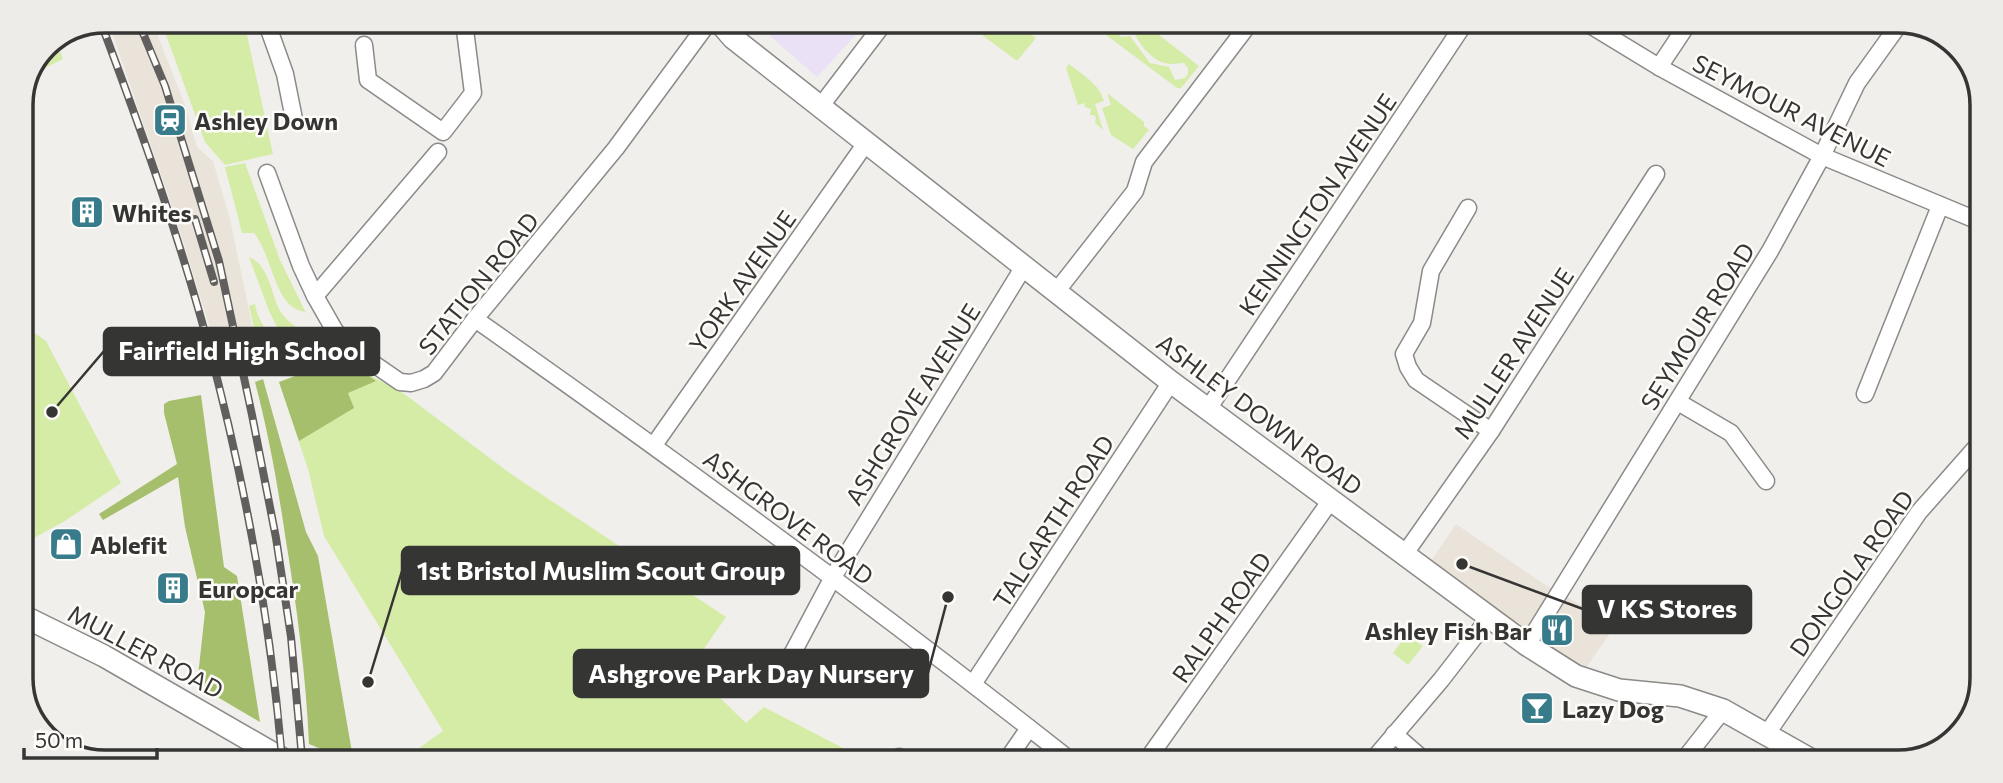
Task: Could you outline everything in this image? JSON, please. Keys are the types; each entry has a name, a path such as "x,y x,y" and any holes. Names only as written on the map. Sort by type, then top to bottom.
{"main road":[{"name":"ASHLEY DOWN ROAD","path":"729,33 1023,268 1171,382 1527,645 1576,676 1608,687 1681,696 1723,710 1794,750"},
{"name":"MULLER ROAD","path":"33,621 104,656 267,750"}],"street":[{"path":"270,33 285,74 294,119"},
{"path":"364,45 368,80 443,132 473,93 465,33"},
{"name":"STATION ROAD","path":"267,173 301,266 331,325 358,353 400,382 411,383 424,379 434,373 475,318 616,148 701,33"},
{"path":"820,107 876,33"},
{"path":"1056,292 1135,191 1144,162 1242,33"},
{"name":"KENNINGTON AVENUE","path":"1208,409 1458,33"},
{"name":"SEYMOUR AVENUE","path":"1603,33 1659,67 1822,156 1970,218"},
{"path":"1659,67 1681,33"},
{"name":"SEYMOUR ROAD","path":"1527,645 1770,251 1822,156 1857,83 1894,33"},
{"name":"YORK AVENUE","path":"654,445 866,143"},
{"path":"315,296 438,152"},
{"name":"MULLER AVENUE","path":"1404,555 1491,431 1656,174"},
{"path":"1865,394 1940,206"},
{"path":"1468,208 1431,271 1422,323 1404,355 1416,380 1491,431"},
{"name":"ASHGROVE AVENUE","path":"781,675 833,577 1023,268"},
{"name":"ASHGROVE ROAD","path":"475,318 833,577 1058,750"},
{"name":"TALGARTH ROAD","path":"973,684 1171,382"},
{"path":"1678,402 1731,433 1766,481"},
{"name":"DONGOLA ROAD","path":"1766,734 1919,512 1970,454"},
{"name":"RALPH ROAD","path":"1154,750 1331,500"},
{"path":"1381,750 1441,680 1489,618"},
{"path":"1692,750 1723,710"},
{"path":"1014,750 1029,727"},
{"path":"1394,734 1412,750"}],"shaded area":[{"path":"112,33 157,33 185,105 197,147 213,161 230,219 261,368 225,377 175,215"},
{"path":"766,33 858,33 817,77"},
{"path":"1456,524 1544,584 1616,625 1585,669 1516,625 1431,561"}],"green space":[{"path":"165,33 247,33 273,154 225,165 205,142"},
{"path":"1030,33 1036,38 1017,61 982,35"},
{"path":"1103,33 1130,36 1150,63 1169,67 1175,80 1185,78 1188,68 1184,63 1172,64 1158,60 1146,50 1135,33 1157,33 1199,66 1181,88 1177,88"},
{"path":"59,50 63,59 43,69"},
{"path":"1069,64 1090,80 1102,95 1104,101 1095,104 1103,130 1095,123 1094,115 1090,115 1091,109 1085,107 1084,103 1078,105 1066,68"},
{"path":"1107,93 1144,122 1144,126 1149,130 1133,149 1111,135 1102,108 1111,105"},
{"path":"245,163 280,260 306,313 297,310 283,296 260,241 254,233 242,233 225,167"},
{"path":"249,257 265,272 282,314 311,339 284,351 280,333"},
{"path":"255,304 273,349 268,365 263,366 249,306"},
{"path":"33,332 46,341 121,483 65,521 33,538"},
{"path":"342,365 360,370 403,393 511,474 726,617 690,669 746,723 764,707 847,750 416,750 443,731 324,536 308,469 279,382 320,367"},
{"path":"342,365 360,370 376,381 348,393 354,408 299,441 279,382 320,367"},
{"path":"263,379 306,532 318,556 352,750 323,750 309,744 294,591 273,461 255,382"},
{"path":"201,395 224,567 237,576 260,722 197,685 205,612 185,527 178,477 103,520 99,514 177,464 164,404"},
{"path":"1407,634 1423,646 1408,665 1393,653"}],"railway":[{"path":"105,33 171,220 196,300 233,443 263,600 281,750"},
{"path":"143,33 165,86 219,261 276,538 291,637 301,750"},
{"path":"195,219 214,282"}],"place":[{"name":"Ashley Down","path":"170,120"},
{"name":"Whites","path":"87,212"},
{"name":"Fairfield High School","path":"52,412"},
{"name":"Ablefit","path":"66,544"},
{"name":"V KS Stores","path":"1462,564"},
{"name":"Europcar","path":"173,588"},
{"name":"Ashgrove Park Day Nursery","path":"948,597"},
{"name":"Ashley Fish Bar","path":"1557,630"},
{"name":"1st Bristol Muslim Scout Group","path":"368,682"},
{"name":"Lazy Dog","path":"1537,708"}]}
